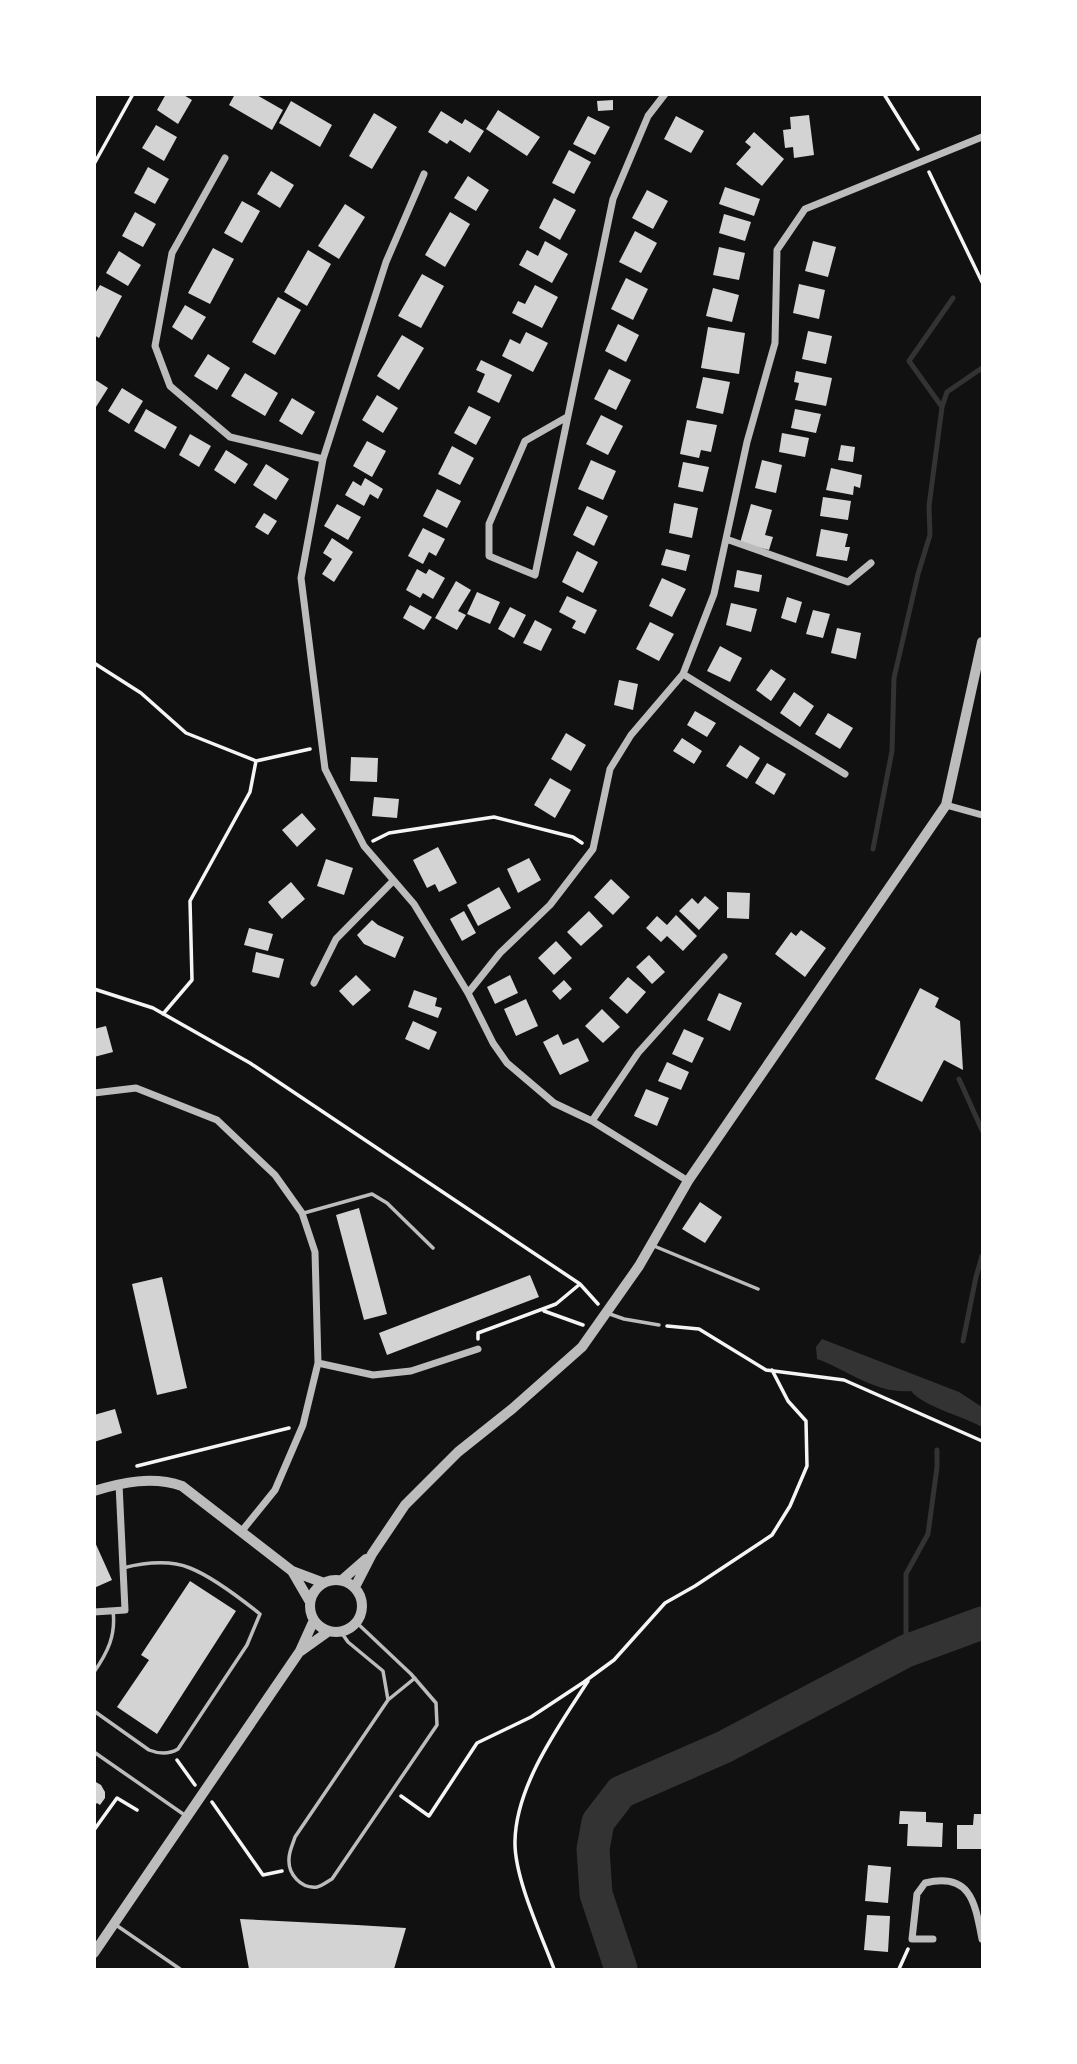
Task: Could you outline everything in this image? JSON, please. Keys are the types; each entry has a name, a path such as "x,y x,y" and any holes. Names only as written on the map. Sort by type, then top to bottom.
{"street":[{"path":"567,417 525,441 489,524 489,556 535,575 613,199 648,116 665,94"},
{"path":"468,993 500,953 550,905 593,849 610,769 631,735 683,674 714,594 747,442 775,343 777,250 805,209 982,137"},
{"path":"225,158 172,253 155,346 170,386 230,438 323,459"},
{"path":"424,174 386,262 323,459 301,578 326,769 364,846 414,904 507,1063 554,1103 592,1121 688,1181"},
{"path":"726,539 848,582 871,563"},
{"path":"355,1587 372,1554 405,1505 458,1452 582,1347 639,1266 649,1244 688,1181 946,805 982,642"},
{"path":"683,674 845,774"},
{"path":"946,805 982,815"},
{"path":"314,983 335,939 393,881"},
{"path":"592,1121 638,1053 724,957"},
{"path":"94,1094 136,1088 217,1120 275,1175 302,1213 315,1252 318,1363 303,1425 275,1490 241,1532"},
{"path":"318,1363 373,1375 411,1371 478,1349"},
{"path":"94,1491 119,1484 165,1480 182,1486 292,1571 324,1583 342,1580 372,1554"},
{"path":"94,1612 125,1610 119,1484"},
{"path":"292,1571 310,1602 314,1620 329,1631 341,1632 356,1622 362,1608 355,1587 342,1580"},
{"path":"310,1602 313,1594 324,1583"},
{"path":"94,1953 300,1651 314,1620"},
{"path":"300,1651 329,1631"},
{"path":"933,1939 912,1939 917,1894 925,1883 949,1880 960,1885 975,1903 982,1939"}],"lane":[{"path":"302,1213 372,1195 387,1203 433,1248"},
{"path":"649,1244 758,1289"},
{"path":"607,1313 624,1320 659,1325"},
{"path":"94,1711 157,1754 178,1749 247,1645 260,1614 188,1567 163,1564 123,1568"},
{"path":"94,1672 112,1640 115,1625 113,1611"},
{"path":"356,1622 415,1678 436,1703 437,1725 332,1879 319,1887 307,1886 297,1880 289,1869 289,1856 295,1837 388,1700 415,1678"},
{"path":"341,1632 348,1642 383,1671 388,1700"},
{"path":"94,1752 188,1817"},
{"path":"114,1924 180,1969"}],"path":[{"path":"94,164 133,94"},
{"path":"884,94 909,131 982,282"},
{"path":"94,663 141,693 186,733 256,761 323,746"},
{"path":"163,1014 192,980 190,901 250,792 256,761"},
{"path":"364,846 389,833 494,817 573,837 593,849"},
{"path":"94,989 153,1009 272,1077 580,1284 607,1313"},
{"path":"478,1349 478,1333 556,1304 580,1284"},
{"path":"542,1310 594,1329"},
{"path":"659,1325 699,1329 765,1370 844,1380 982,1441"},
{"path":"393,1790 429,1816 477,1744 531,1717 590,1678 614,1660 665,1603 772,1535 790,1506 807,1466 806,1421 788,1401 772,1370"},
{"path":"134,1467 303,1425"},
{"path":"554,1969 520,1874 514,1841 524,1795 545,1747 590,1678"},
{"path":"172,1752 191,1782 205,1792 263,1875 289,1869"},
{"path":"94,1830 117,1798 137,1810"},
{"path":"899,1969 912,1939"}],"shaded area":[{"path":"822,1339 959,1392 982,1407 982,1427 934,1407 911,1391 885,1389 817,1359 816,1347"}],"building":[{"path":"166,94 182,94 192,100 178,124 157,110"},
{"path":"235,94 255,94 283,110 272,130 229,105"},
{"path":"613,100 613,110 598,111 597,101"},
{"path":"291,101 332,125 320,147 279,123"},
{"path":"498,110 540,137 527,156 486,129"},
{"path":"441,111 462,124 465,119 484,131 470,153 450,140 447,144 428,132"},
{"path":"374,113 397,127 372,169 349,156"},
{"path":"809,115 814,155 794,158 793,147 785,148 783,130 791,129 790,117"},
{"path":"588,116 610,127 595,155 573,144"},
{"path":"676,116 704,131 691,153 664,139"},
{"path":"156,125 177,137 164,161 142,148"},
{"path":"754,132 784,159 762,186 736,164 751,147 745,142"},
{"path":"569,150 591,162 574,194 552,183"},
{"path":"148,167 169,179 155,204 134,193"},
{"path":"271,171 294,185 280,208 257,194"},
{"path":"468,176 489,190 476,211 454,198"},
{"path":"725,187 760,199 754,216 719,204"},
{"path":"647,190 668,201 653,229 632,218"},
{"path":"554,198 576,210 560,240 539,228"},
{"path":"242,201 260,211 242,243 224,233"},
{"path":"345,204 365,217 339,259 318,246"},
{"path":"135,212 156,224 143,247 122,236"},
{"path":"450,212 470,224 445,267 425,255"},
{"path":"724,214 751,222 745,241 719,233"},
{"path":"635,231 657,243 641,273 619,262"},
{"path":"545,241 568,254 552,283 519,265 527,250 538,256"},
{"path":"813,241 836,247 828,277 805,271"},
{"path":"719,247 745,253 739,280 713,275"},
{"path":"213,248 234,259 210,304 188,293"},
{"path":"308,250 331,264 307,306 284,292"},
{"path":"119,251 141,265 128,286 106,273"},
{"path":"422,274 444,286 421,328 398,316"},
{"path":"626,278 648,289 633,320 611,309"},
{"path":"799,284 825,290 819,319 793,313"},
{"path":"100,285 122,296 99,338 94,335 94,295"},
{"path":"535,285 558,297 542,328 512,313 518,301 525,304"},
{"path":"713,288 739,295 732,322 706,316"},
{"path":"278,297 301,310 275,355 252,342"},
{"path":"185,305 206,317 192,340 172,327"},
{"path":"618,324 639,335 626,362 605,351"},
{"path":"708,327 745,333 739,374 701,368"},
{"path":"808,331 832,336 826,364 802,359"},
{"path":"526,332 548,343 533,372 502,356 510,339 520,344"},
{"path":"402,335 424,348 399,390 377,376"},
{"path":"208,354 230,368 217,390 194,376"},
{"path":"481,360 512,375 499,403 477,392 485,374 476,370"},
{"path":"609,369 631,380 616,410 594,399"},
{"path":"796,371 832,378 826,406 795,400 799,383 794,382"},
{"path":"245,373 278,393 265,416 231,396"},
{"path":"703,377 730,382 723,414 696,408"},
{"path":"94,379 108,388 94,410"},
{"path":"122,388 143,401 129,424 108,411"},
{"path":"377,395 398,408 383,433 362,420"},
{"path":"292,398 315,412 302,435 279,421"},
{"path":"469,406 491,417 476,445 454,433"},
{"path":"146,409 177,427 165,449 134,431"},
{"path":"795,409 821,414 816,433 791,428"},
{"path":"601,415 623,426 608,455 586,444"},
{"path":"687,420 717,425 711,452 701,450 699,458 680,454"},
{"path":"782,433 809,438 805,457 779,452"},
{"path":"190,434 211,446 199,467 179,455"},
{"path":"367,441 386,451 372,477 353,466"},
{"path":"841,445 855,447 853,462 838,460"},
{"path":"452,446 474,458 460,485 438,474"},
{"path":"226,450 248,464 235,484 214,470"},
{"path":"591,460 616,471 603,500 578,489"},
{"path":"762,460 782,465 776,493 755,488"},
{"path":"683,462 709,467 703,492 678,487"},
{"path":"266,464 289,479 276,500 253,485"},
{"path":"831,468 862,475 860,488 854,486 853,495 826,490"},
{"path":"365,478 383,489 378,499 370,494 364,506 345,495 353,481 361,486"},
{"path":"437,489 461,501 447,528 423,516"},
{"path":"823,497 851,501 848,520 820,516"},
{"path":"674,503 698,508 692,538 669,533"},
{"path":"337,504 361,517 348,540 324,526"},
{"path":"751,504 772,510 765,535 773,537 769,550 740,543"},
{"path":"587,506 608,516 594,546 573,535"},
{"path":"264,513 277,521 268,535 255,527"},
{"path":"423,528 445,539 436,556 429,552 423,564 408,556"},
{"path":"821,529 848,534 845,547 850,547 847,561 816,556"},
{"path":"332,538 353,552 334,582 322,574 332,559 323,553"},
{"path":"666,549 690,555 686,571 661,565"},
{"path":"577,551 598,562 583,593 562,582"},
{"path":"417,569 426,574 429,569 445,578 433,599 423,593 420,598 406,590"},
{"path":"737,570 762,575 759,592 734,587"},
{"path":"662,578 686,589 672,617 649,606"},
{"path":"456,581 471,590 458,611 466,615 457,630 435,618"},
{"path":"477,592 500,602 490,624 467,614"},
{"path":"567,596 597,610 585,634 572,628 576,621 559,612"},
{"path":"787,597 802,602 796,623 781,618"},
{"path":"731,603 757,609 751,632 726,625"},
{"path":"410,605 432,617 424,630 403,618"},
{"path":"510,607 526,615 514,638 498,629"},
{"path":"813,610 830,614 823,638 806,634"},
{"path":"535,620 552,629 541,651 523,643"},
{"path":"650,622 674,634 659,661 636,649"},
{"path":"837,628 861,633 856,659 831,653"},
{"path":"720,646 742,658 730,682 707,671"},
{"path":"771,669 786,679 771,701 756,690"},
{"path":"619,680 638,684 633,710 614,705"},
{"path":"794,692 814,706 800,727 780,713"},
{"path":"695,711 716,723 707,737 687,725"},
{"path":"828,713 853,728 840,749 815,734"},
{"path":"566,733 586,745 571,771 551,759"},
{"path":"682,738 702,751 694,764 673,751"},
{"path":"740,745 760,758 747,779 726,766"},
{"path":"351,757 378,758 377,782 350,781"},
{"path":"767,763 786,774 774,795 755,783"},
{"path":"550,778 571,790 555,818 534,805"},
{"path":"374,797 399,799 397,818 372,816"},
{"path":"302,813 316,829 297,847 282,830"},
{"path":"438,847 457,883 439,892 435,884 427,888 413,860"},
{"path":"529,858 541,880 518,893 507,869"},
{"path":"326,859 353,868 344,895 317,886"},
{"path":"611,879 630,897 613,915 594,897"},
{"path":"291,882 305,899 282,919 268,902"},
{"path":"499,887 511,908 478,926 467,905"},
{"path":"727,892 750,893 749,919 727,918"},
{"path":"705,896 719,908 699,930 679,911 692,898 698,904"},
{"path":"464,911 476,933 462,941 450,919"},
{"path":"589,911 603,926 581,946 567,932"},
{"path":"676,915 697,936 683,951 667,936 661,942 646,928 657,916 667,925"},
{"path":"372,920 404,937 395,958 364,944 357,935"},
{"path":"249,928 273,934 268,951 244,945"},
{"path":"801,930 826,948 805,977 775,954 791,932 796,936"},
{"path":"556,941 572,958 554,975 538,958"},
{"path":"256,952 284,959 279,978 252,972"},
{"path":"649,955 665,972 652,984 636,967"},
{"path":"356,975 371,990 353,1006 339,991"},
{"path":"510,975 518,993 495,1004 487,987"},
{"path":"628,977 646,992 627,1014 609,998"},
{"path":"564,980 572,989 560,1000 552,991"},
{"path":"920,988 939,998 935,1007 960,1021 963,1070 944,1060 922,1102 875,1079"},
{"path":"414,990 437,998 435,1006 442,1008 438,1018 408,1007"},
{"path":"719,993 742,1003 730,1031 707,1020"},
{"path":"526,999 538,1026 516,1036 504,1009"},
{"path":"602,1009 620,1027 603,1043 585,1026"},
{"path":"413,1021 437,1032 429,1050 405,1039"},
{"path":"106,1026 113,1052 94,1057 94,1029"},
{"path":"684,1029 704,1038 692,1063 672,1054"},
{"path":"558,1034 563,1045 578,1038 589,1061 560,1075 543,1042"},
{"path":"667,1062 689,1072 681,1090 658,1081"},
{"path":"646,1089 669,1098 657,1126 634,1116"},
{"path":"700,1202 722,1217 705,1243 682,1229"},
{"path":"359,1208 387,1314 364,1320 336,1215"},
{"path":"530,1275 539,1297 387,1355 379,1333"},
{"path":"162,1277 187,1388 157,1395 132,1284"},
{"path":"115,1409 122,1433 94,1442 94,1415"},
{"path":"94,1540 112,1580 94,1588"},
{"path":"190,1581 236,1611 157,1734 117,1707 149,1660 141,1655"},
{"path":"94,1781 101,1785 105,1798 100,1805 97,1803 94,1806"},
{"path":"900,1811 926,1812 926,1822 943,1823 942,1847 907,1846 908,1824 899,1824"},
{"path":"974,1814 982,1814 982,1849 957,1849 957,1825 973,1825"},
{"path":"868,1865 891,1867 888,1903 865,1901"},
{"path":"867,1915 890,1916 888,1952 864,1950"},
{"path":"240,1919 406,1928 394,1969 249,1969"}],"waterway":[{"path":"873,849 892,751 894,678 918,574 930,535 929,506 942,407 909,361 953,298"},
{"path":"942,407 947,392 982,368"},
{"path":"959,1079 982,1130"},
{"path":"963,1341 982,1256"},
{"path":"906,1651 906,1574 928,1534 937,1450"},
{"path":"621,1969 596,1894 593,1849 598,1822 621,1792 724,1747 906,1651 982,1623"}]}
